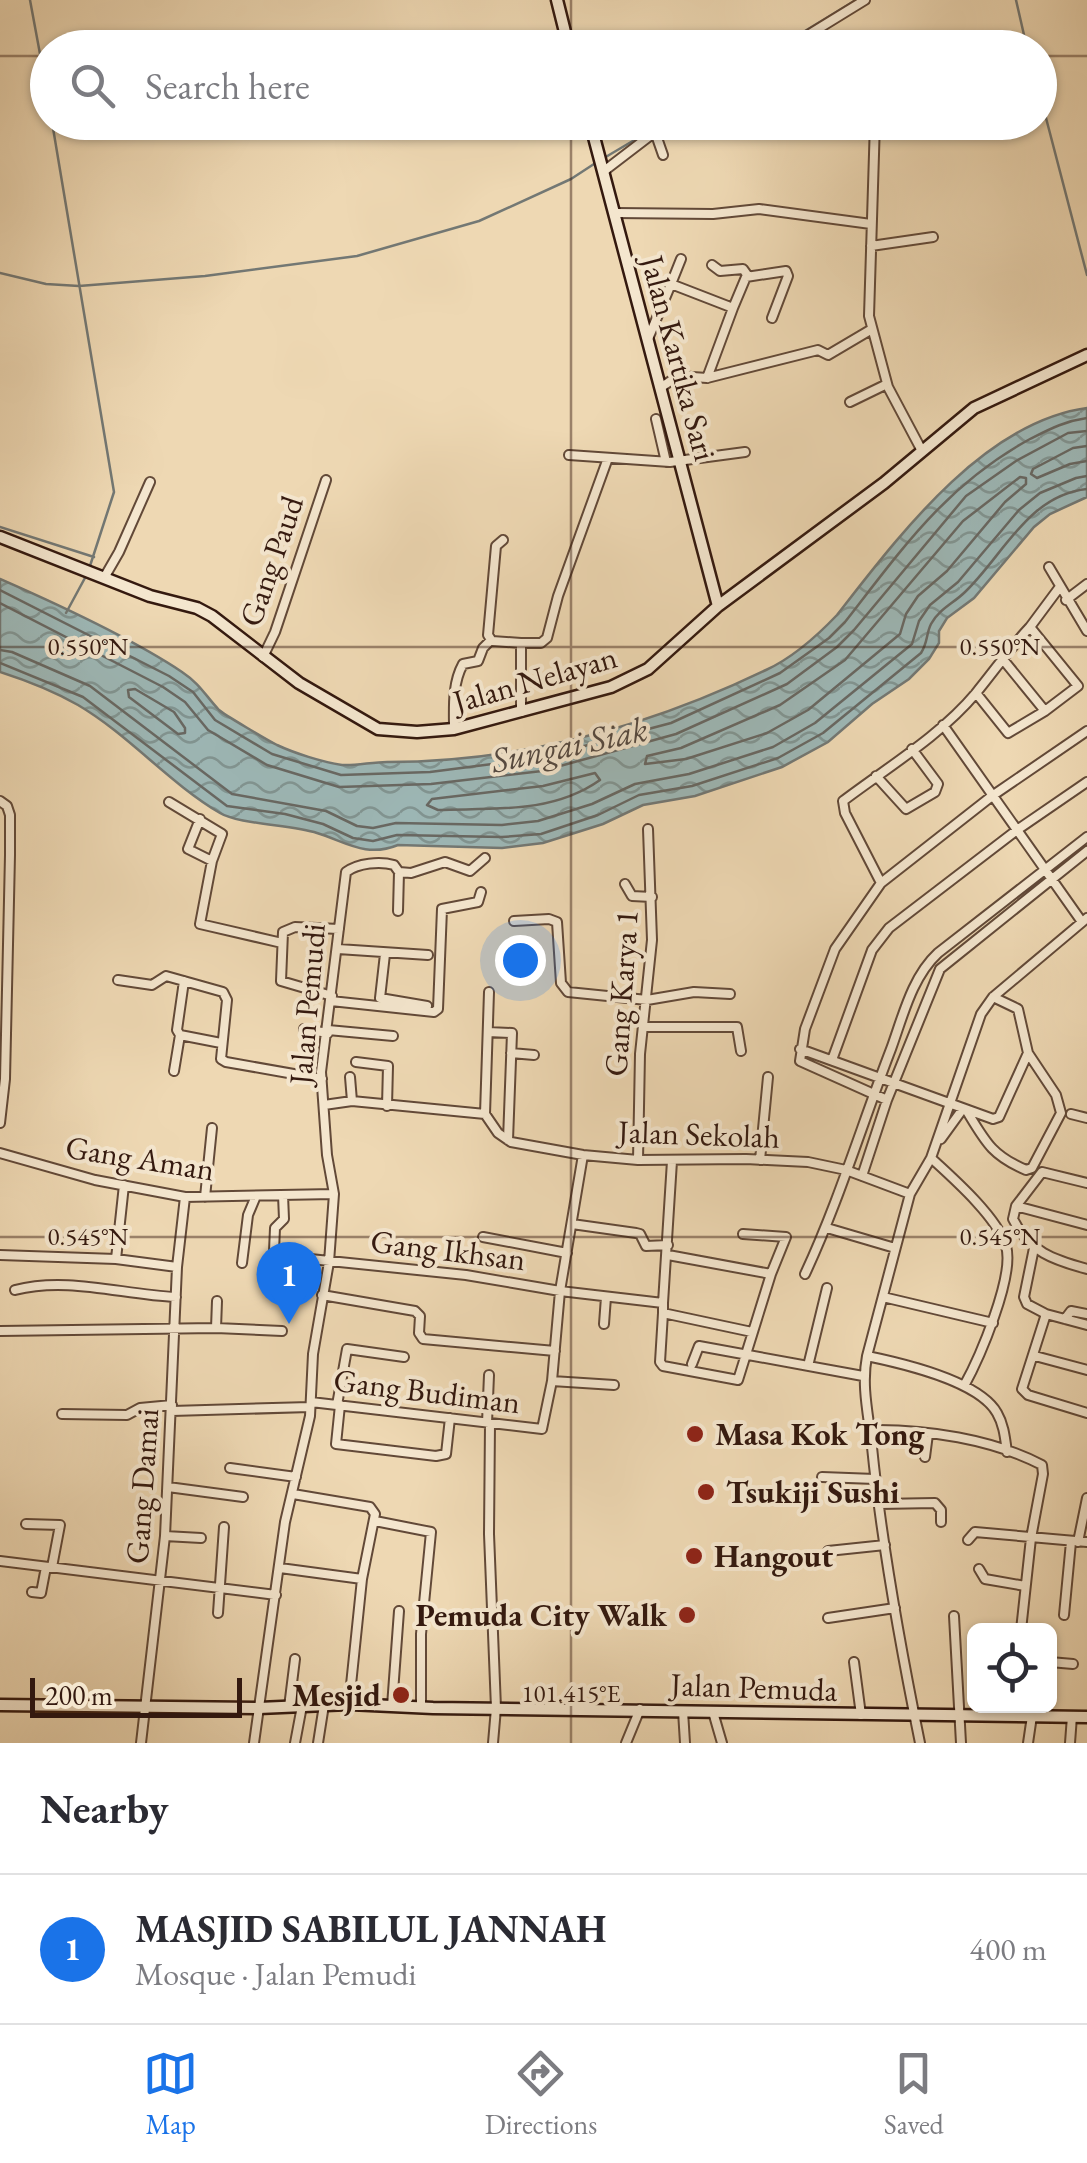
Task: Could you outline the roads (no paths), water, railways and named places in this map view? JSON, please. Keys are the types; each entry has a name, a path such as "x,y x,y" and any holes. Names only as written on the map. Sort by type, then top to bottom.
{"main road":[{"path":"557,0 564,30"},
{"name":"Jalan Kartika Sari","path":"594,140 660,388 673,462 718,606"},
{"name":"Jalan Nelayan","path":"0,538 212,616 263,657 346,713 378,728 454,730 611,687 640,675 718,606 785,559 988,400 1087,355"},
{"name":"Jalan Pemuda","path":"0,1705 259,1708 349,1704 914,1716 992,1713"},
{"name":"Jalan Pemuda","path":"1037,1713 1087,1717"}],"street":[{"path":"817,30 866,0"},
{"path":"604,171 645,140"},
{"path":"658,140 663,155"},
{"path":"874,140 868,302 872,329 887,384 922,451"},
{"path":"616,213 713,214 759,209 871,224"},
{"path":"871,246 934,237"},
{"path":"648,339 681,258"},
{"path":"712,265 720,271 743,269 748,276"},
{"path":"748,276 788,273 772,318"},
{"path":"707,378 748,276"},
{"path":"671,284 733,308"},
{"path":"660,388 678,376 707,378 818,350 828,355 872,329"},
{"path":"850,402 887,384"},
{"path":"656,419 673,462"},
{"path":"569,455 673,462 745,452"},
{"path":"490,640 520,644 541,643 547,638 561,587 608,458"},
{"name":"Gang Paud","path":"263,657 326,480"},
{"path":"100,576 119,552 150,482"},
{"path":"454,730 458,672 463,664 478,661 490,640 490,586 496,546 503,540"},
{"path":"1049,567 1087,631"},
{"path":"1066,600 1087,584"},
{"path":"881,884 843,804 943,725 976,693 1060,588"},
{"path":"976,693 1008,733 1045,712 1078,686 1030,627"},
{"path":"520,644 521,712"},
{"path":"1001,657 1045,712"},
{"path":"920,1743 879,1504 863,1376 867,1356 910,1194 936,1146 981,1014 992,997 1085,920 943,725"},
{"path":"888,1100 803,1063 799,1057 835,948 881,884 992,796 1087,731"},
{"path":"876,776 906,809 935,792 938,784 912,749"},
{"path":"832,1060 872,950 908,912 1087,782"},
{"path":"169,802 222,834 212,860 200,924 282,943"},
{"path":"0,1122 6,1080 10,814 4,803"},
{"path":"200,820 188,849 212,860"},
{"name":"Gang Karya 1","path":"638,1160 643,1027 652,940 648,828"},
{"path":"805,1274 826,1228 872,1094 920,974 928,962 1087,837"},
{"path":"862,1176 940,969 1087,851"},
{"name":"Jalan Pemudi","path":"254,1743 285,1522 311,1405 313,1354 329,1262 334,1194 326,1155 322,1080 346,872 356,866 388,863 399,872 411,873 445,862 470,872 485,858"},
{"path":"398,910 399,872"},
{"path":"625,884 632,896 652,896"},
{"path":"339,929 290,927 283,932 281,981 332,999 434,1012 438,1008 442,909 478,902 480,892"},
{"path":"514,921 557,922 564,990 647,1000 694,992 730,994"},
{"path":"338,949 428,955"},
{"path":"385,954 380,998 427,1006"},
{"path":"928,962 940,969"},
{"path":"118,980 152,985 166,976 223,992 226,996 220,1054 226,1062 322,1080"},
{"path":"174,1071 184,981"},
{"path":"489,992 486,1114 498,1133 508,1140 583,1155"},
{"path":"965,1112 989,1148 1006,1161 1030,1170 1061,1112 1060,1102 1028,1052 1018,1010 992,997"},
{"path":"643,1027 737,1027 741,1052"},
{"path":"304,1029 393,1036"},
{"path":"488,1032 512,1034 508,1140"},
{"path":"180,1035 221,1042"},
{"path":"800,1050 993,1119 999,1117 1028,1052"},
{"path":"511,1053 534,1055"},
{"path":"356,1062 388,1066 387,1106"},
{"path":"350,1076 352,1101"},
{"path":"760,1160 768,1076"},
{"path":"324,1106 352,1101 486,1114"},
{"path":"936,1146 965,1112"},
{"path":"1071,1114 1087,1118"},
{"path":"204,1197 212,1128"},
{"path":"853,1150 870,1156"},
{"name":"Gang Aman","path":"0,1154 48,1169 186,1197 334,1194"},
{"name":"Jalan Sekolah","path":"538,1430 545,1423 552,1381 560,1291 583,1155 638,1160 808,1162 846,1170 910,1194"},
{"path":"931,1158 990,1218 1006,1244 993,1323 964,1386"},
{"path":"672,1161 662,1366 736,1380 770,1274 786,1238 742,1234"},
{"path":"1087,1183 1042,1172 1016,1206 1013,1218 1034,1248 1048,1258 1087,1269"},
{"path":"116,1260 124,1186"},
{"name":"Gang Ikhsan","path":"283,1195 284,1220 276,1225 274,1251 281,1256 466,1275 606,1297 752,1332"},
{"path":"242,1263 248,1215 256,1196"},
{"name":"Gang Damai","path":"141,1743 166,1536 177,1267 186,1197"},
{"path":"1016,1206 1087,1226"},
{"path":"572,1224 640,1234 646,1246 770,1274"},
{"path":"826,1228 895,1248"},
{"path":"483,1237 567,1253"},
{"path":"1034,1248 1026,1272 1027,1304 1046,1314 1087,1325"},
{"path":"0,1255 177,1267"},
{"path":"14,1290 42,1285 110,1288 146,1296 176,1297"},
{"path":"808,1366 827,1288"},
{"path":"322,1295 415,1312 420,1316 423,1339 556,1351"},
{"path":"604,1324 606,1297"},
{"path":"883,1297 993,1323"},
{"path":"216,1328 217,1301"},
{"path":"1065,1319 1071,1312 1087,1314"},
{"path":"1046,1314 1035,1356 1022,1383 1024,1393 1087,1414"},
{"path":"0,1331 282,1331"},
{"path":"692,1364 697,1346 863,1376"},
{"path":"404,1358 347,1349 336,1444 436,1456 448,1452 450,1418"},
{"path":"867,1356 964,1386 996,1410 1007,1452"},
{"path":"1035,1356 1087,1370"},
{"path":"489,1375 489,1538 496,1708 493,1743"},
{"path":"552,1381 614,1385"},
{"name":"Gang Budiman","path":"62,1414 127,1415 140,1408 338,1405 538,1430"},
{"path":"870,1430 928,1434 1038,1462 1044,1474 1031,1538 1021,1623"},
{"path":"926,1456 928,1434"},
{"path":"230,1468 296,1477"},
{"path":"822,1477 876,1479"},
{"path":"168,1487 244,1497"},
{"path":"293,1494 370,1507 375,1512 362,1579 349,1704"},
{"path":"1064,1614 1087,1498"},
{"path":"879,1504 935,1502 941,1510 941,1522"},
{"path":"375,1521 431,1532 421,1634 421,1707"},
{"path":"26,1524 60,1525 41,1594 32,1592"},
{"path":"218,1613 224,1527"},
{"path":"968,1540 975,1532 1079,1542"},
{"path":"166,1536 201,1538"},
{"path":"828,1552 886,1545"},
{"path":"0,1562 276,1595"},
{"path":"280,1568 362,1579"},
{"path":"979,1569 985,1579 1024,1586"},
{"path":"828,1618 895,1608"},
{"path":"392,1706 398,1611"},
{"path":"954,1616 962,1743"},
{"path":"295,1659 295,1743"},
{"path":"854,1662 861,1715"},
{"path":"1057,1663 1072,1664"},
{"path":"318,1743 324,1705"},
{"path":"626,1743 640,1709"},
{"path":"683,1710 685,1743"},
{"path":"712,1712 722,1743"},
{"path":"1025,1713 1028,1743"},
{"path":"1070,1743 1072,1716"}],"water":[{"name":"Sungai Siak","path":"1087,408 1087,497 1050,514 1034,527 974,598 947,618 939,631 939,643 909,679 828,742 782,767 695,796 643,805 603,824 543,843 502,848 398,845 376,850 306,830 228,817 201,801 115,730 78,705 0,672 0,579 162,659 188,676 219,710 277,745 334,764 485,756 582,737 676,708 785,659 837,615 915,519 978,459 1013,435 1049,418"}],"waterway":[{"path":"30,0 36,30"},
{"path":"807,30 856,0"},
{"path":"1016,0 1023,30"},
{"path":"55,140 114,492 89,569"},
{"path":"604,158 634,140"},
{"path":"1052,140 1087,275"},
{"path":"0,273 46,284 79,286 205,276 357,256 479,221 571,179 597,162"},
{"path":"0,527 94,557"},
{"path":"66,613 86,576"}],"place":[{"name":"MASJID SABILUL JANNAH","path":"289,1324"},
{"name":"Masa Kok Tong","path":"695,1434"},
{"name":"Tsukiji Sushi","path":"706,1492"},
{"name":"Hangout","path":"694,1556"},
{"name":"Pemuda City Walk","path":"687,1615"},
{"name":"Mesjid","path":"401,1695"}]}
